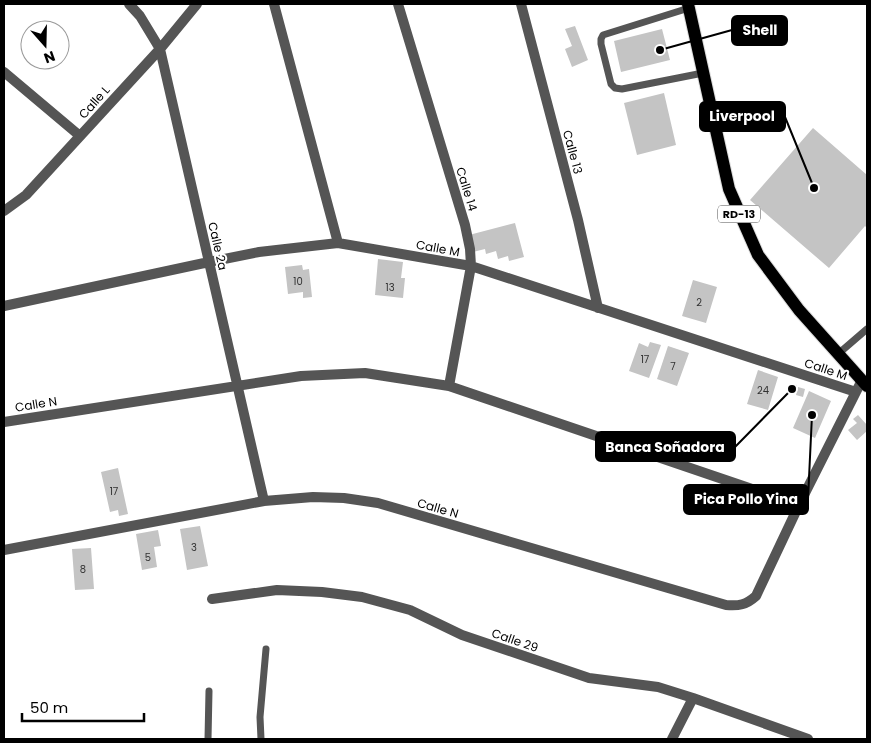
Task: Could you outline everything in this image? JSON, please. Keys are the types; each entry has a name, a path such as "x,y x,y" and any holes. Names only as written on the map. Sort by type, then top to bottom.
{"main road":[{"name":"RD-13","path":"689,6 729,189 758,255 862,386"}],"street":[{"name":"Calle 2a","path":"129,4 140,16 160,49 264,501"},
{"name":"Calle L","path":"4,211 26,195 160,49 197,4"},
{"path":"274,4 338,243"},
{"name":"Calle 14","path":"398,4 465,226 470,249 470,266 449,386"},
{"name":"Calle 13","path":"521,4 578,220 598,308"},
{"path":"4,72 80,136"},
{"name":"Calle M","path":"4,306 259,252 338,243 470,266 598,308 862,386"},
{"name":"Calle N","path":"4,422 301,376 365,373 449,386 799,505"},
{"name":"Calle N","path":"4,550 264,501 313,497 344,498 378,503 726,605 737,606 749,603 756,596 799,505 862,386"},
{"name":"Calle 29","path":"212,599 277,590 322,592 362,597 410,610 462,635 589,678 658,687 808,739"},
{"path":"672,739 693,698"}],"lane":[{"path":"689,6 603,35 601,44 611,84 616,88 622,89 704,73"},
{"path":"838,354 867,329"},
{"path":"261,739 260,718 266,648"},
{"path":"208,739 209,692"}],"building":[{"path":"575,26 588,60 572,67 565,49 572,46 565,29"},
{"path":"662,29 670,60 621,72 614,41"},
{"path":"664,93 676,145 637,155 624,103"},
{"path":"813,128 867,175 867,228 865,226 829,268 750,200"},
{"path":"515,223 524,257 509,261 508,256 498,259 496,251 486,254 485,249 473,252 469,235"},
{"path":"378,259 403,262 401,278 405,278 403,298 375,295"},
{"path":"302,265 303,270 309,269 312,297 303,298 303,292 288,294 285,267"},
{"path":"693,280 717,287 706,323 682,316"},
{"path":"650,342 661,345 649,378 629,371 639,343 648,347"},
{"path":"668,346 689,353 677,386 657,379"},
{"path":"758,370 778,377 768,410 747,404"},
{"path":"790,384 797,385 795,394 788,392"},
{"path":"798,387 805,389 803,397 796,395"},
{"path":"809,391 831,401 815,438 793,428"},
{"path":"858,415 867,425 867,431 857,440 848,430 857,423 853,419"},
{"path":"118,468 128,514 119,516 118,510 110,512 101,472"},
{"path":"200,526 208,566 187,570 180,529"},
{"path":"158,530 161,546 154,547 157,567 142,570 136,534"},
{"path":"91,548 94,589 75,590 72,549"}],"place":[{"name":"Shell","path":"660,50"},
{"name":"Liverpool","path":"814,188"},
{"name":"Banca Soñadora","path":"792,389"},
{"name":"Pica Pollo Yina","path":"812,415"}]}
